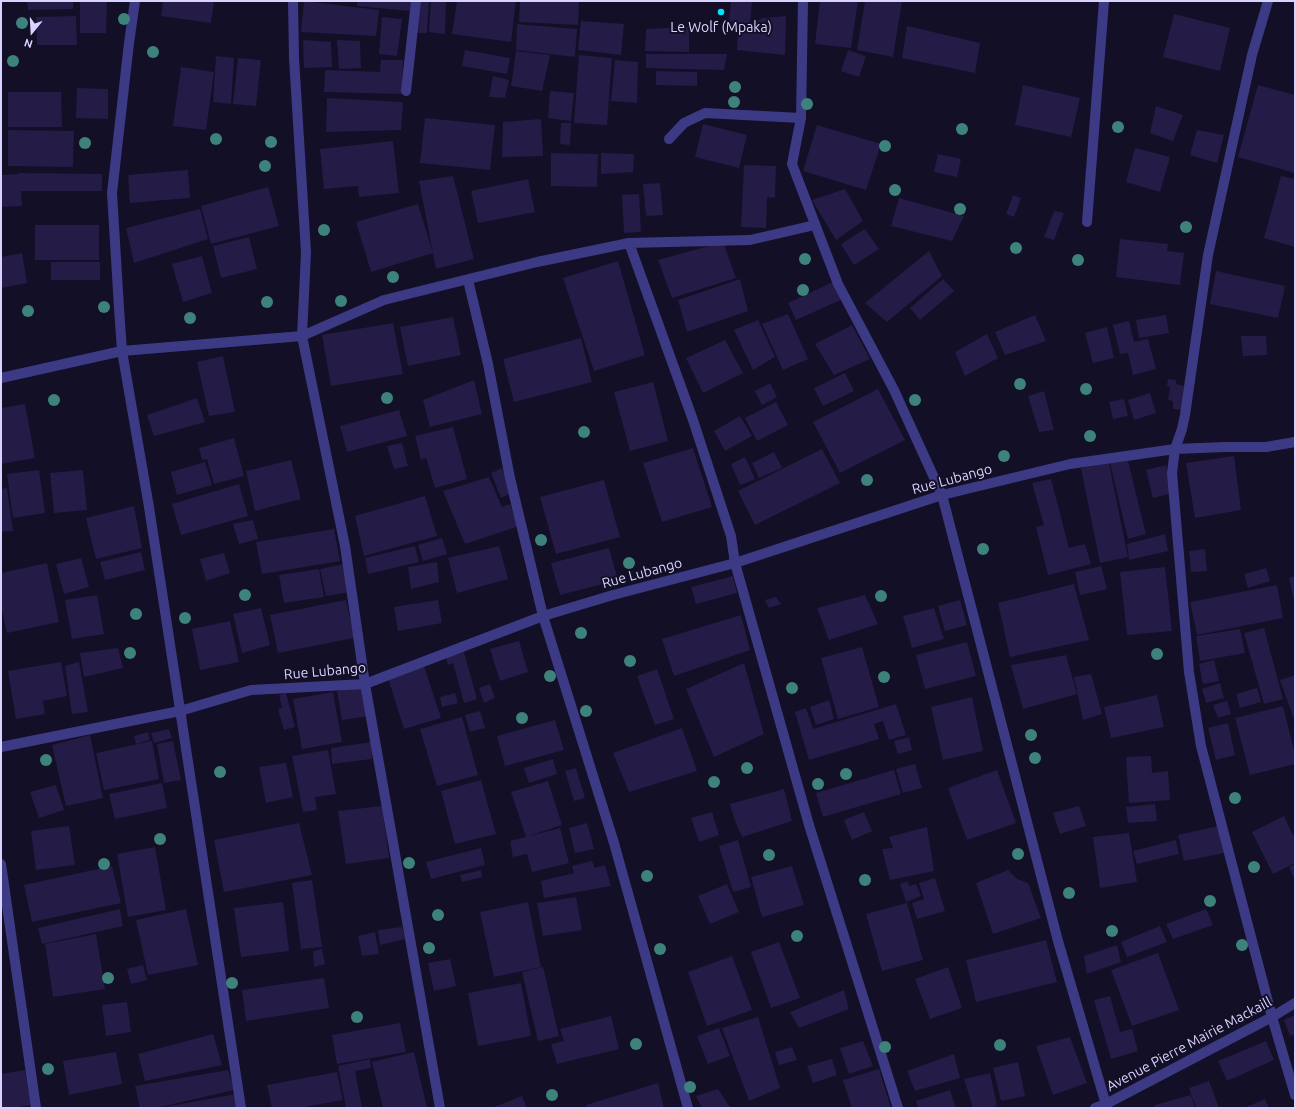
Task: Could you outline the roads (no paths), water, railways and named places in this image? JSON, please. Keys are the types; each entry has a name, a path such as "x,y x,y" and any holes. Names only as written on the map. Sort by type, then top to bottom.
{"street":[{"path":"135,1 112,194 122,351 149,507 241,1108"},
{"path":"293,1 294,58 306,252 302,336 345,546 365,684 440,1108"},
{"path":"406,91 416,1"},
{"path":"803,1 801,118 792,164 838,284 894,390 942,495 1058,941 1106,1106"},
{"path":"1087,222 1104,1"},
{"path":"1268,1 1252,55 1208,255 1185,415 1175,449 1172,473 1188,664 1201,746 1272,1017 1295,1095"},
{"path":"669,138 684,123 705,113 801,118"},
{"path":"1,378 122,351 302,336 384,300 537,262 629,243 750,240 815,225"},
{"path":"629,243 696,427 731,536 734,563 808,826 898,1108"},
{"path":"468,280 488,364 510,478 542,616 614,843 688,1108"},
{"name":"Rue Lubango","path":"1,747 180,711 251,690 365,684 542,616 613,595 734,563 942,495 1070,464 1175,449 1224,446 1266,447 1295,442"},
{"path":"1,864 36,1108"},
{"name":"Avenue Pierre Mairie Mackaill","path":"1095,1108 1106,1106 1272,1017 1295,1003"}],"place":[{"name":"Le Wolf (Mpaka)","path":"721,12"}]}
